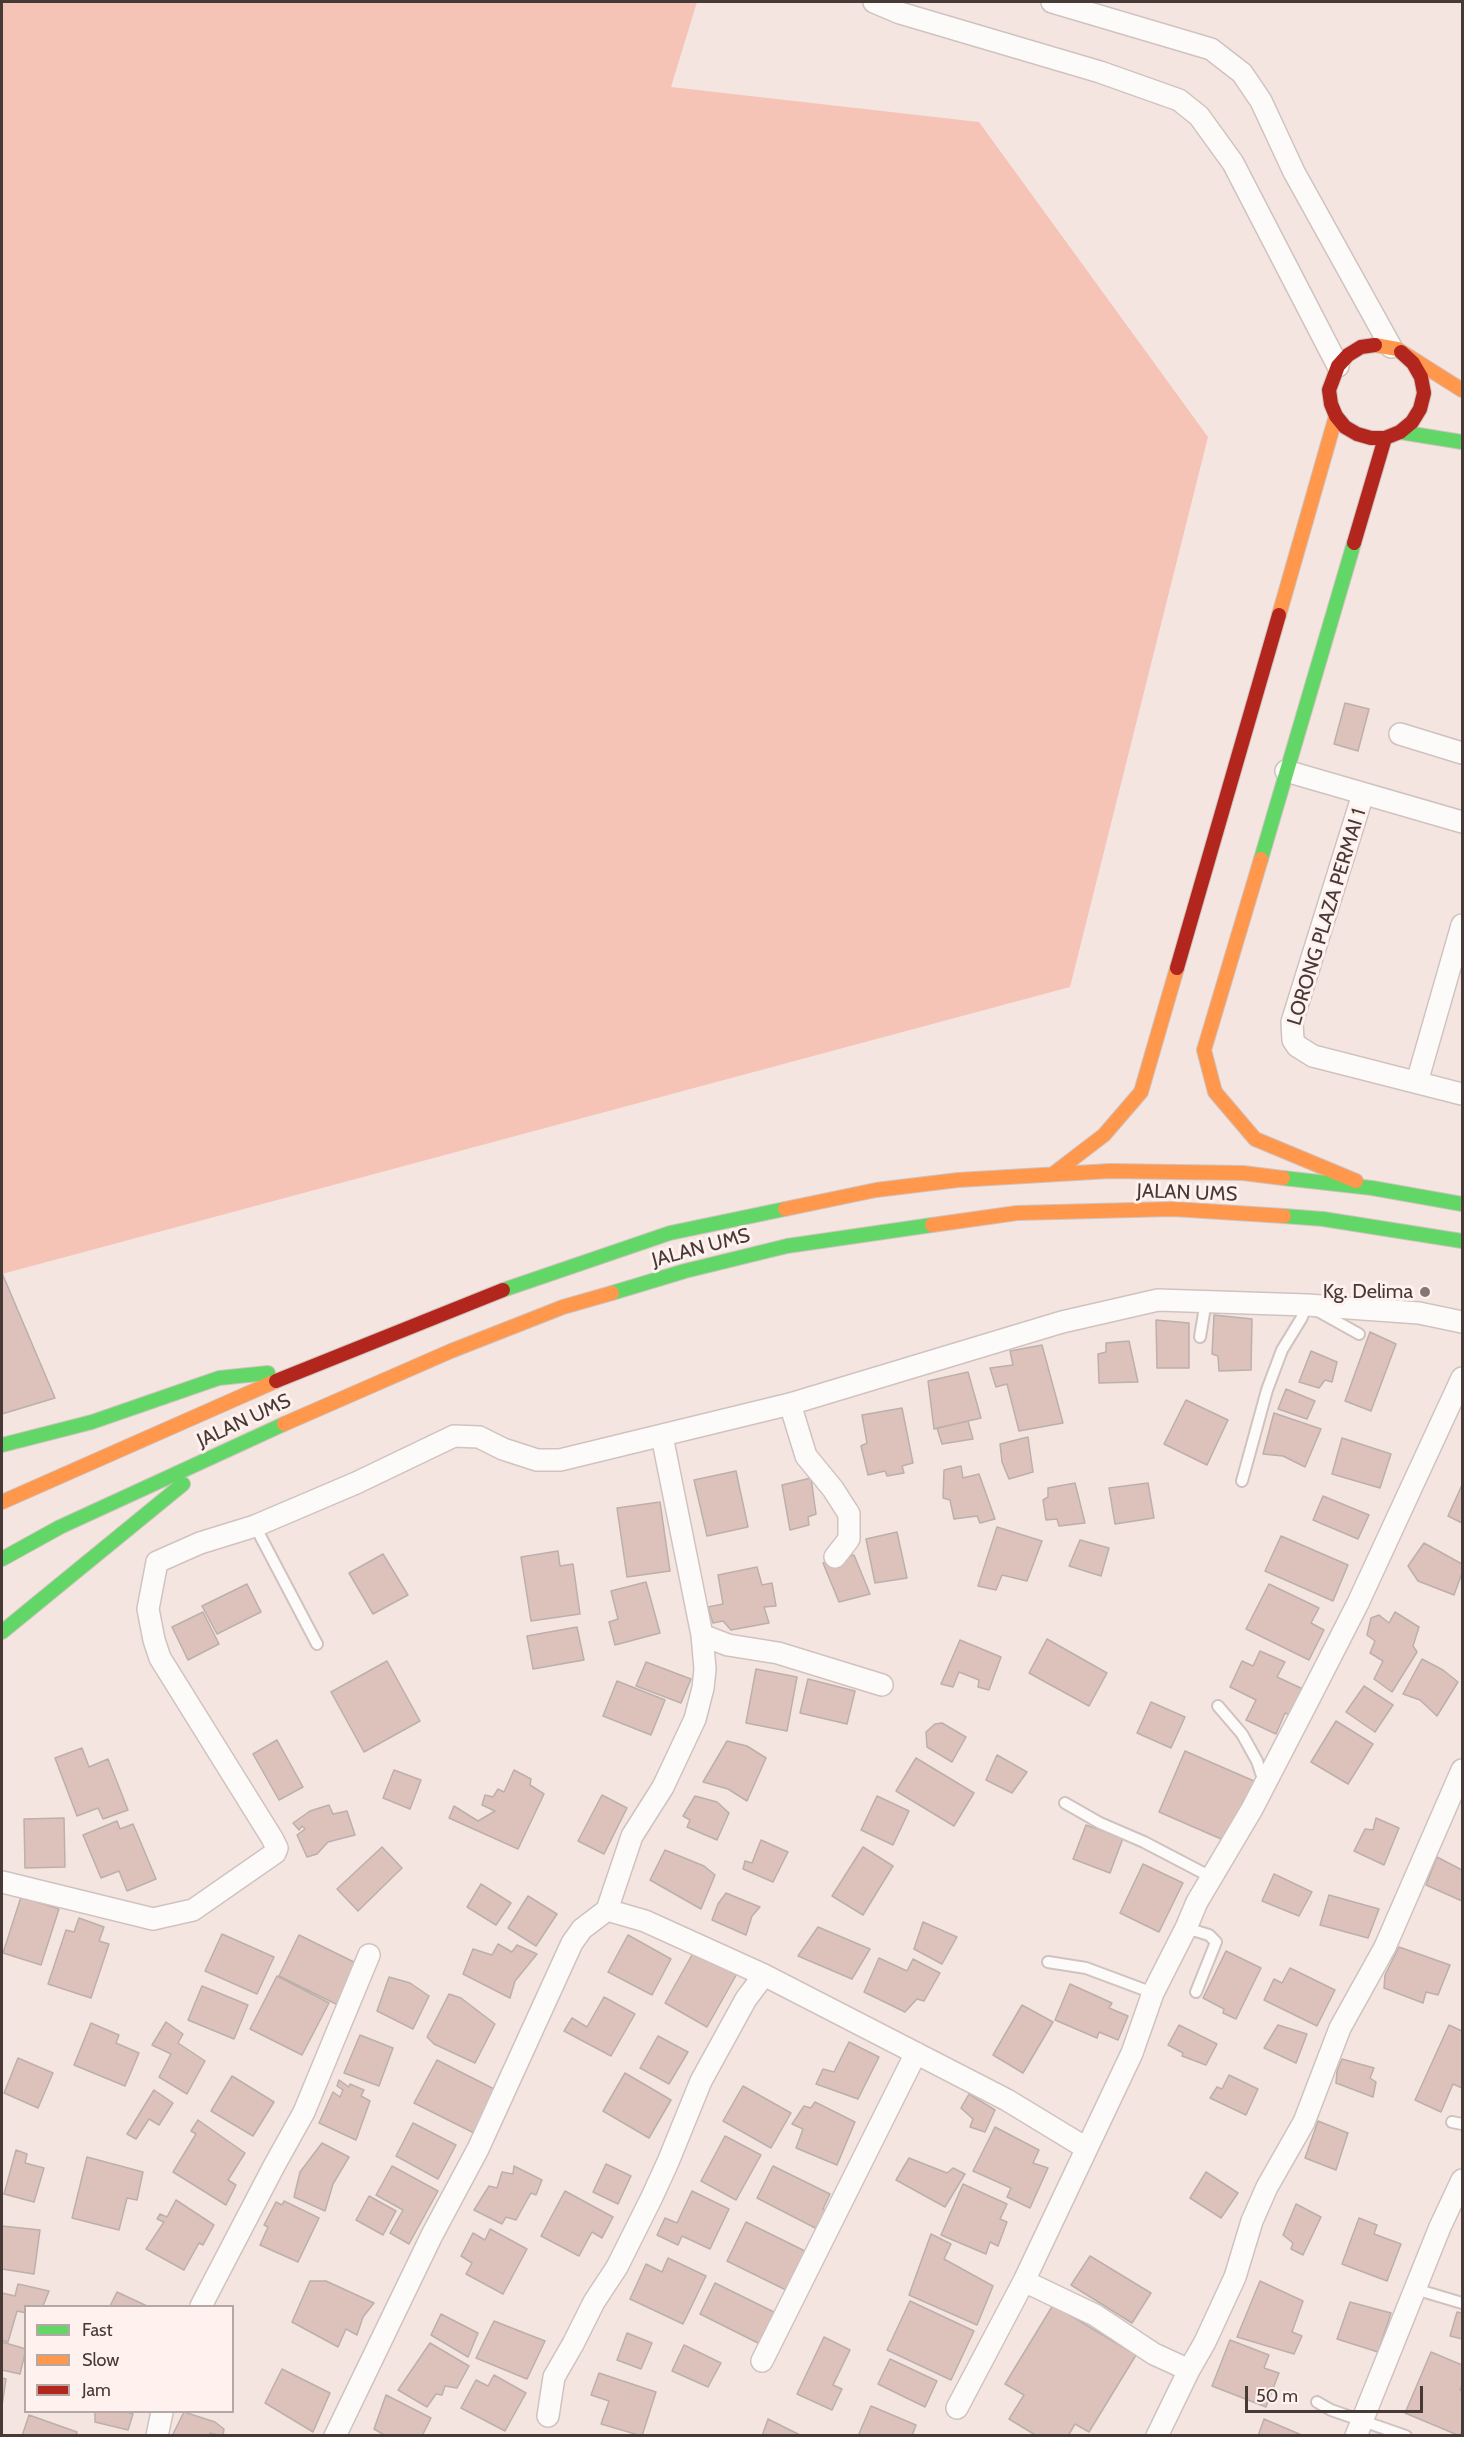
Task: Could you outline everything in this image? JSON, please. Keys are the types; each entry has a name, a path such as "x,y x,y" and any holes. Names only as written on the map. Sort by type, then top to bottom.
{"main road":[{"path":"1396,350 1413,363 1421,377 1424,393 1420,409 1412,422 1400,432 1385,438 1371,438 1345,427 1336,416 1329,390 1338,366 1348,355 1361,348 1376,345 1396,350 1462,390"},
{"path":"1053,1174 1104,1135 1141,1092 1336,416"},
{"path":"1400,432 1462,442"},
{"path":"1372,1188 1256,1139 1215,1092 1204,1050 1385,438"},
{"name":"JALAN UMS","path":"2,1502 302,1369 513,1286 670,1233 876,1190 958,1180 1110,1171 1243,1173 1372,1188 1462,1204"},
{"name":"JALAN UMS","path":"2,1558 60,1527 224,1451 451,1351 562,1307 685,1271 787,1246 1017,1213 1173,1209 1323,1219 1462,1241"},
{"path":"2,1445 92,1422 219,1378 302,1369"},
{"path":"2,1632 224,1451"}],"street":[{"path":"874,2 900,13 1100,72 1179,100 1198,116 1233,163 1338,366"},
{"path":"1052,2 1210,50 1242,74 1261,101 1294,172 1396,350"},
{"path":"1400,734 1462,753"},
{"path":"1286,771 1462,822"},
{"name":"LORONG PLAZA PERMAI 1","path":"1363,794 1292,1022 1291,1032 1297,1046 1313,1056 1462,1094"},
{"path":"1417,1082 1457,962 1462,925"},
{"path":"2,1882 153,1919 194,1910 277,1851 272,1838 160,1658 148,1609 157,1562 200,1543 255,1526 356,1483 454,1436 479,1437 503,1449 537,1460 560,1460 790,1404 1062,1322 1158,1300 1307,1305 1419,1313 1462,1322"},
{"path":"957,2408 1024,2281 1132,2053 1153,1993 1186,1929 1197,1902 1265,1784 1358,1603 1462,1378"},
{"path":"790,1404 806,1456 833,1489 849,1514 849,1539 835,1557"},
{"path":"335,2436 432,2235 477,2149 572,1943 582,1929 607,1910 632,1836 663,1787 696,1719 704,1688 702,1635 662,1436"},
{"path":"702,1635 728,1645 778,1653 882,1685"},
{"path":"1157,2436 1205,2342 1234,2277 1251,2222 1267,2187 1304,2122 1340,2028 1385,1947 1462,1770"},
{"path":"607,1910 645,1921 764,1975 1007,2100 1086,2148"},
{"path":"202,2305 304,2112 369,1956"},
{"path":"548,2416 554,2377 594,2302 617,2267 646,2209 701,2081 746,2000 764,1975"},
{"path":"762,2361 916,2053"},
{"path":"1359,2429 1440,2227 1462,2180"},
{"path":"1024,2281 1095,2315 1154,2354 1189,2370"},
{"path":"157,2436 162,2413"}],"lane":[{"path":"1200,1337 1206,1302"},
{"path":"1242,1481 1271,1379 1282,1350 1307,1305 1359,1334"},
{"path":"255,1526 317,1644"},
{"path":"1218,1706 1242,1734 1257,1761 1265,1784"},
{"path":"1065,1803 1100,1823 1144,1842 1211,1877"},
{"path":"1186,1929 1209,1935 1216,1942 1196,1992"},
{"path":"1048,1962 1086,1968 1153,1993"},
{"path":"1415,2289 1462,2303"},
{"path":"1317,2402 1359,2429 1406,2436"}],"shaded area":[{"path":"2,2 697,2 671,87 979,122 1208,437 1070,987 2,1274"}],"building":[{"path":"1345,703 1369,709 1358,751 1334,744"},
{"path":"2,1273 55,1398 2,1414"},
{"path":"1214,1315 1252,1319 1251,1370 1219,1371 1218,1356 1212,1354"},
{"path":"1156,1320 1189,1323 1189,1368 1157,1368"},
{"path":"1370,1332 1396,1344 1371,1411 1345,1401"},
{"path":"1129,1341 1138,1382 1099,1383 1098,1354 1106,1352 1106,1343"},
{"path":"1042,1345 1063,1423 1019,1431 1007,1384 996,1387 990,1368 1013,1365 1010,1351"},
{"path":"1311,1351 1337,1362 1332,1382 1325,1380 1319,1388 1299,1382"},
{"path":"968,1372 981,1418 934,1429 928,1381"},
{"path":"1286,1389 1315,1401 1307,1419 1278,1409"},
{"path":"1186,1400 1228,1420 1207,1465 1164,1444"},
{"path":"902,1408 913,1463 902,1466 904,1473 887,1476 885,1471 868,1475 861,1446 867,1443 862,1415"},
{"path":"1274,1413 1321,1429 1305,1467 1283,1456 1263,1454"},
{"path":"968,1421 973,1439 942,1444 937,1428"},
{"path":"1028,1437 1033,1472 1009,1479 1002,1462 1000,1444"},
{"path":"1342,1438 1391,1454 1380,1488 1332,1474"},
{"path":"961,1466 963,1478 979,1474 995,1519 980,1523 977,1516 954,1519 950,1500 943,1498 944,1470"},
{"path":"736,1471 748,1527 707,1536 694,1480"},
{"path":"811,1478 816,1514 808,1517 809,1525 790,1530 782,1485"},
{"path":"1075,1483 1085,1523 1059,1526 1057,1519 1046,1520 1043,1500 1048,1497 1048,1488"},
{"path":"1148,1483 1154,1518 1115,1524 1109,1488"},
{"path":"1462,1485 1462,1523 1448,1516"},
{"path":"1323,1496 1369,1515 1358,1539 1313,1520"},
{"path":"660,1502 670,1571 627,1577 617,1508"},
{"path":"997,1527 1042,1541 1027,1581 1002,1575 996,1590 978,1586"},
{"path":"897,1532 907,1578 875,1583 866,1539"},
{"path":"1281,1536 1348,1565 1333,1601 1265,1571"},
{"path":"1080,1540 1109,1548 1101,1576 1069,1566"},
{"path":"1424,1543 1462,1564 1462,1573 1454,1595 1418,1581 1408,1566"},
{"path":"558,1551 560,1566 573,1564 580,1614 531,1621 521,1557"},
{"path":"383,1554 408,1595 373,1614 349,1573"},
{"path":"854,1555 870,1594 839,1602 823,1563"},
{"path":"757,1567 762,1585 772,1583 776,1606 764,1607 769,1623 731,1630 723,1621 713,1623 708,1607 723,1604 718,1575"},
{"path":"646,1582 660,1633 615,1645 609,1622 618,1619 611,1591"},
{"path":"247,1584 261,1612 217,1634 202,1606"},
{"path":"1269,1584 1319,1608 1311,1623 1324,1630 1309,1660 1246,1629"},
{"path":"203,1612 219,1644 188,1660 172,1627"},
{"path":"1395,1612 1419,1627 1413,1646 1417,1652 1392,1692 1374,1679 1383,1661 1370,1653 1375,1641 1367,1635 1371,1618 1379,1615 1389,1623"},
{"path":"577,1627 584,1660 533,1669 527,1636"},
{"path":"1047,1639 1107,1673 1089,1706 1029,1673"},
{"path":"960,1640 1001,1657 989,1690 978,1687 979,1680 959,1672 953,1687 941,1684"},
{"path":"1260,1651 1285,1662 1277,1677 1303,1689 1290,1715 1285,1713 1276,1734 1246,1720 1256,1700 1230,1687 1242,1661 1253,1666"},
{"path":"1422,1659 1443,1670 1458,1682 1437,1716 1420,1700 1403,1694"},
{"path":"387,1661 420,1721 364,1752 331,1692"},
{"path":"646,1662 691,1679 681,1703 636,1686"},
{"path":"756,1669 797,1677 787,1731 746,1723"},
{"path":"808,1679 855,1691 847,1724 800,1713"},
{"path":"617,1681 665,1700 651,1735 603,1716"},
{"path":"1364,1686 1393,1705 1375,1732 1346,1712"},
{"path":"1151,1702 1185,1717 1171,1748 1137,1733"},
{"path":"1336,1721 1373,1744 1348,1784 1311,1762"},
{"path":"942,1723 966,1737 952,1762 927,1747 926,1732 935,1724"},
{"path":"277,1740 303,1787 279,1800 253,1754"},
{"path":"727,1741 747,1746 766,1758 747,1801 728,1789 703,1782"},
{"path":"82,1748 89,1767 108,1759 128,1810 103,1819 98,1808 77,1816 55,1758"},
{"path":"1185,1751 1254,1781 1228,1842 1159,1812"},
{"path":"997,1755 1027,1772 1012,1793 986,1780"},
{"path":"916,1758 974,1793 954,1826 896,1791"},
{"path":"394,1770 421,1780 410,1809 383,1798"},
{"path":"514,1770 531,1779 530,1785 544,1794 518,1849 449,1818 454,1806 478,1821 495,1811 482,1805 485,1795 493,1797 498,1789 504,1792"},
{"path":"602,1795 627,1808 604,1854 578,1841"},
{"path":"695,1796 717,1802 729,1813 717,1840 687,1827 690,1820 683,1816"},
{"path":"877,1796 909,1811 893,1845 861,1830"},
{"path":"329,1805 333,1814 347,1811 355,1835 328,1842 317,1854 307,1857 297,1835 305,1829 302,1826 299,1830 293,1823 310,1811"},
{"path":"64,1818 65,1867 25,1868 24,1819"},
{"path":"1376,1818 1399,1828 1384,1865 1354,1851 1365,1829 1373,1830"},
{"path":"117,1821 120,1829 133,1824 156,1879 127,1891 119,1871 101,1878 83,1835"},
{"path":"1086,1825 1123,1838 1110,1873 1073,1859"},
{"path":"761,1840 788,1852 773,1882 743,1869 745,1861 752,1863"},
{"path":"382,1847 402,1868 358,1911 337,1889"},
{"path":"863,1847 893,1866 863,1915 832,1896"},
{"path":"665,1850 704,1866 715,1875 701,1909 650,1880"},
{"path":"1437,1857 1462,1870 1462,1901 1426,1885"},
{"path":"1143,1864 1183,1883 1159,1932 1120,1913"},
{"path":"1274,1874 1312,1892 1299,1916 1262,1901"},
{"path":"481,1884 511,1903 496,1925 467,1907"},
{"path":"726,1893 760,1907 752,1916 746,1935 712,1920 718,1904"},
{"path":"1329,1895 1379,1909 1368,1938 1320,1925"},
{"path":"528,1896 557,1914 536,1946 508,1928"},
{"path":"21,1897 59,1909 41,1965 3,1953"},
{"path":"79,1918 104,1927 99,1941 109,1944 91,1998 48,1984 66,1930 74,1932"},
{"path":"923,1922 957,1937 942,1964 914,1949"},
{"path":"818,1927 870,1949 852,1979 798,1956"},
{"path":"222,1934 274,1957 257,1994 205,1971"},
{"path":"299,1935 358,1964 338,2005 279,1976"},
{"path":"628,1935 671,1959 652,1995 608,1972"},
{"path":"498,1944 512,1952 517,1945 537,1954 515,1981 510,1998 463,1974 473,1949 492,1955"},
{"path":"697,1946 739,1970 707,2027 665,2003"},
{"path":"1399,1947 1450,1965 1438,1995 1426,1992 1423,2003 1384,1988 1385,1975"},
{"path":"1226,1951 1261,1968 1236,2019 1223,2013 1224,2009 1203,1998"},
{"path":"879,1958 907,1971 913,1959 940,1973 924,2001 917,1999 905,2012 864,1992"},
{"path":"1290,1968 1335,1990 1317,2026 1264,2000 1274,1979 1282,1983"},
{"path":"277,1976 329,2003 302,2055 250,2029"},
{"path":"389,1977 410,1983 429,1996 413,2029 377,2011"},
{"path":"1070,1984 1112,2003 1109,2008 1128,2016 1118,2040 1099,2032 1097,2038 1055,2020"},
{"path":"202,1986 248,2005 234,2039 188,2020"},
{"path":"449,1994 461,1998 495,2024 475,2063 434,2044 427,2037"},
{"path":"604,1997 635,2014 611,2056 564,2031 572,2018 587,2027"},
{"path":"1022,2005 1053,2022 1023,2073 993,2055"},
{"path":"166,2022 183,2034 178,2043 205,2061 187,2094 159,2077 171,2054 152,2045"},
{"path":"91,2023 119,2035 116,2043 139,2053 125,2086 74,2065"},
{"path":"1179,2025 1217,2044 1206,2065 1182,2056 1183,2053 1168,2045"},
{"path":"1278,2025 1307,2034 1296,2063 1264,2048"},
{"path":"1449,2025 1462,2031 1462,2088 1453,2084 1441,2112 1415,2100"},
{"path":"360,2035 393,2048 379,2086 344,2073"},
{"path":"658,2036 688,2052 669,2084 640,2068"},
{"path":"849,2042 879,2057 858,2099 816,2084 823,2069 834,2072"},
{"path":"18,2058 53,2073 38,2108 4,2093"},
{"path":"1342,2059 1374,2068 1370,2078 1376,2082 1373,2097 1336,2083 1337,2071"},
{"path":"437,2060 500,2092 478,2135 414,2103"},
{"path":"625,2073 671,2100 649,2138 603,2111"},
{"path":"1229,2075 1258,2089 1246,2115 1210,2098 1217,2087 1222,2089"},
{"path":"232,2076 274,2102 253,2136 211,2111"},
{"path":"339,2080 349,2087 350,2084 364,2090 361,2096 370,2101 356,2140 319,2123 333,2092 340,2097 343,2090 337,2086"},
{"path":"743,2086 791,2113 771,2148 723,2121"},
{"path":"154,2090 173,2103 159,2125 149,2119 136,2139 127,2134"},
{"path":"969,2094 995,2110 985,2132 970,2127 973,2119 961,2108"},
{"path":"815,2102 855,2122 837,2165 796,2148 803,2129 792,2124 804,2106 811,2108"},
{"path":"198,2120 245,2153 228,2180 236,2185 226,2205 173,2172 196,2134 191,2131"},
{"path":"1318,2121 1348,2133 1336,2170 1305,2158"},
{"path":"413,2123 456,2145 438,2179 396,2156"},
{"path":"995,2127 1039,2150 1033,2163 1048,2168 1030,2208 1007,2197 1011,2188 973,2171"},
{"path":"725,2136 761,2155 736,2200 701,2181"},
{"path":"322,2143 349,2157 333,2184 325,2211 294,2197 300,2172"},
{"path":"16,2150 27,2154 25,2163 44,2168 34,2202 4,2194"},
{"path":"87,2157 143,2172 137,2200 127,2198 119,2230 72,2218"},
{"path":"909,2158 947,2173 953,2168 965,2174 945,2207 896,2180"},
{"path":"606,2164 631,2176 618,2204 593,2192"},
{"path":"392,2166 438,2191 409,2244 390,2233 403,2210 376,2195"},
{"path":"514,2166 542,2180 536,2195 531,2193 516,2220 506,2217 502,2224 474,2210 489,2186 497,2188 502,2172 513,2174"},
{"path":"773,2166 830,2194 823,2209 832,2214 823,2232 757,2198"},
{"path":"1206,2172 1238,2193 1221,2218 1190,2198"},
{"path":"963,2184 1007,2204 1000,2219 1007,2222 998,2246 990,2242 986,2254 941,2235"},
{"path":"565,2191 613,2217 602,2238 592,2232 579,2256 541,2236"},
{"path":"692,2191 729,2209 710,2249 682,2236 678,2245 657,2235 665,2218 677,2223"},
{"path":"369,2196 396,2211 383,2235 356,2220"},
{"path":"176,2200 214,2225 203,2245 199,2243 184,2270 146,2249 164,2222 157,2219 160,2214 167,2217"},
{"path":"284,2201 319,2218 298,2262 260,2245 268,2227 264,2225 276,2202 282,2205"},
{"path":"1296,2204 1321,2217 1303,2255 1291,2249 1293,2243 1283,2235"},
{"path":"1359,2218 1377,2225 1374,2234 1401,2244 1387,2281 1342,2264"},
{"path":"746,2222 807,2252 788,2291 727,2261"},
{"path":"2,2226 40,2230 34,2274 2,2269"},
{"path":"490,2229 527,2249 503,2294 466,2274 472,2263 461,2256 473,2233 485,2240"},
{"path":"931,2234 951,2244 944,2259 993,2286 977,2325 909,2295"},
{"path":"1090,2256 1151,2293 1132,2323 1071,2285"},
{"path":"668,2258 706,2276 683,2324 630,2299 646,2264 662,2272"},
{"path":"310,2281 326,2281 374,2303 363,2317 357,2335 346,2329 338,2347 292,2322"},
{"path":"1260,2281 1303,2301 1292,2332 1302,2336 1294,2354 1237,2337"},
{"path":"715,2283 776,2313 760,2344 700,2314"},
{"path":"18,2284 49,2291 43,2305 24,2305 24,2313 17,2311 8,2342 2,2340 2,2293 15,2296"},
{"path":"117,2292 145,2305 110,2305"},
{"path":"910,2301 974,2331 951,2380 887,2350"},
{"path":"1350,2302 1391,2313 1378,2352 1337,2339"},
{"path":"1053,2305 1136,2355 1089,2432 1075,2424 1068,2436 1037,2436 1009,2419 1024,2395 1005,2384"},
{"path":"1457,2312 1462,2313 1462,2339 1450,2336"},
{"path":"441,2314 478,2333 468,2357 431,2335"},
{"path":"494,2321 545,2341 527,2379 476,2358"},
{"path":"627,2333 652,2343 641,2369 617,2360"},
{"path":"824,2337 850,2350 833,2385 842,2389 832,2410 797,2394"},
{"path":"1230,2340 1269,2355 1264,2368 1279,2373 1266,2407 1212,2386"},
{"path":"2,2342 24,2348 20,2374 2,2370"},
{"path":"430,2343 469,2366 457,2388 445,2386 442,2395 436,2394 427,2407 398,2390"},
{"path":"684,2345 721,2363 708,2387 672,2371"},
{"path":"1431,2352 1462,2365 1460,2390 1462,2391 1462,2430 1460,2436 1405,2413"},
{"path":"890,2359 937,2381 925,2407 878,2384"},
{"path":"282,2369 330,2393 313,2432 265,2403"},
{"path":"599,2373 656,2392 642,2436 601,2424 609,2401 591,2395"},
{"path":"494,2375 526,2393 505,2431 461,2408 476,2380 488,2386"},
{"path":"2,2378 6,2379 2,2406"},
{"path":"386,2395 431,2418 422,2436 386,2436 374,2429"},
{"path":"871,2406 916,2425 912,2436 858,2436"},
{"path":"95,2413 133,2414 128,2430 95,2422"},
{"path":"184,2413 215,2422 224,2429 223,2436 210,2433 209,2436 172,2436"},
{"path":"29,2415 77,2432 76,2436 22,2436"},
{"path":"768,2419 802,2436 762,2436"},
{"path":"1264,2419 1304,2436 1258,2436"}],"traffic: fast":[{"path":"1400,432 1462,442"},
{"path":"1261,859 1354,543"},
{"path":"1283,1178 1372,1188 1462,1204"},
{"path":"503,1290 670,1233 785,1209"},
{"path":"1284,1216 1323,1219 1462,1241"},
{"path":"612,1293 685,1271 787,1246 932,1225"},
{"path":"2,1445 92,1422 219,1378 268,1373"},
{"path":"2,1559 60,1527 284,1424"},
{"path":"2,1632 183,1484"}],"traffic: slow":[{"path":"1375,345 1397,349 1462,390"},
{"path":"1279,615 1336,416"},
{"path":"1261,859 1204,1050 1215,1092 1255,1139 1356,1181"},
{"path":"1053,1174 1104,1135 1141,1092 1177,968"},
{"path":"785,1209 876,1190 958,1180 1110,1171 1243,1173 1283,1178"},
{"path":"932,1225 1017,1213 1173,1209 1284,1216"},
{"path":"284,1424 451,1351 563,1307 612,1293"},
{"path":"2,1502 276,1381"}],"traffic: jam":[{"path":"1375,345 1361,347 1348,355 1338,366 1329,390 1336,416 1345,427 1371,438 1385,438 1400,432 1412,422 1420,409 1424,393 1421,377 1413,363 1401,352"},
{"path":"1354,543 1385,438"},
{"path":"1177,968 1279,615"},
{"path":"276,1381 503,1290"}],"place":[{"name":"Kg. Delima","path":"1425,1292"}]}
